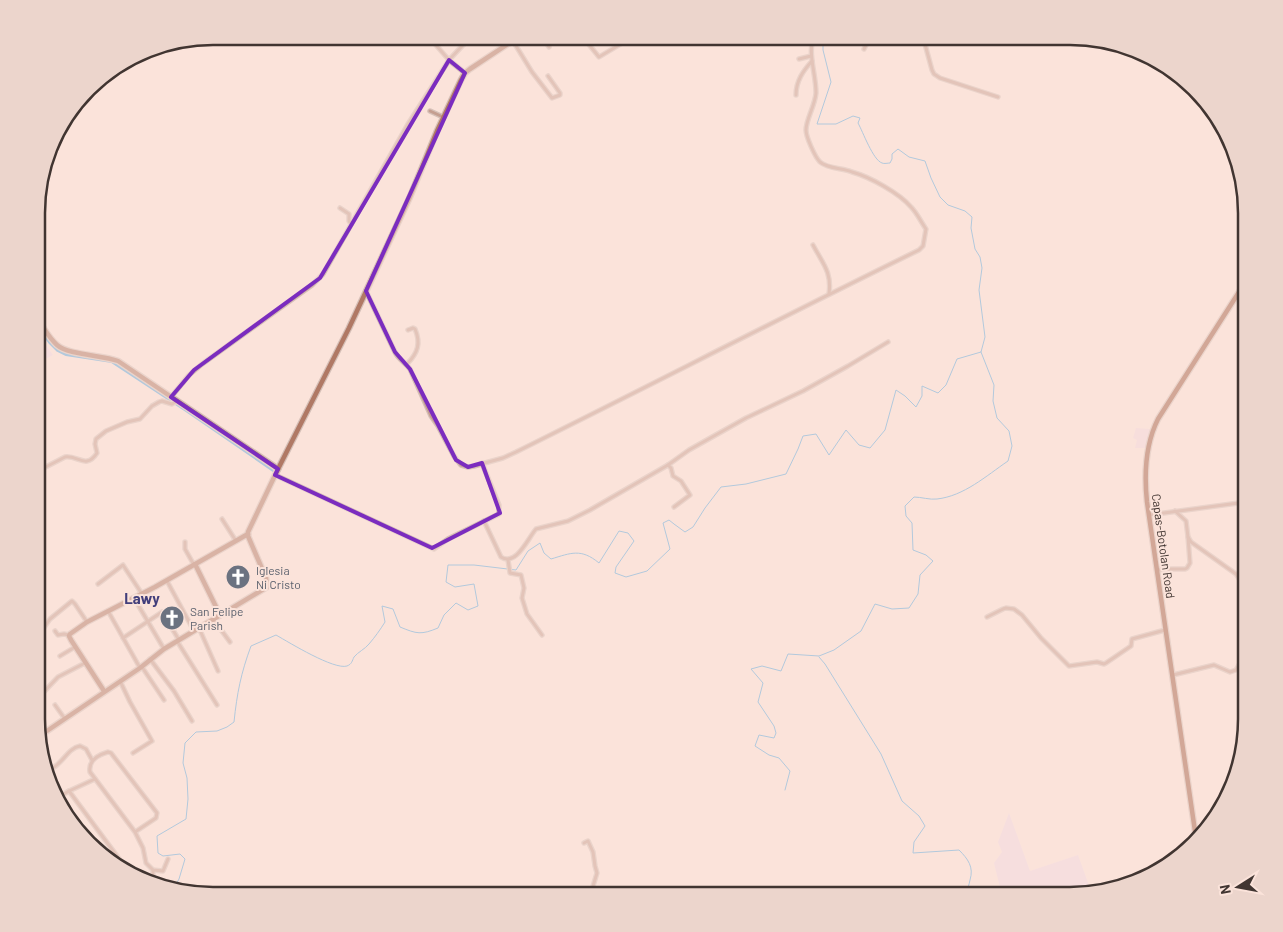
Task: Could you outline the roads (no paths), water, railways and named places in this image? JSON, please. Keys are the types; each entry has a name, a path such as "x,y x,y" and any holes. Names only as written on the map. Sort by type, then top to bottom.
{"main road":[{"path":"104,691 69,638 69,635 87,622 142,594 248,534 366,291 465,73 507,45"},
{"name":"Capas-Botolan Road","path":"1195,831 1148,514 1146,467 1149,445 1155,426 1238,294"},
{"path":"45,329 62,349 118,360 278,469"},
{"path":"45,732 141,667 164,649 267,587 266,578 248,534"},
{"path":"194,565 220,615"}],"street":[{"path":"436,45 449,60 465,73"},
{"path":"171,397 194,370 317,281 323,274 408,124 449,60 463,45"},
{"path":"515,45 532,72 552,98 555,98 560,93 548,76"},
{"path":"589,45 598,57 619,45"},
{"path":"366,291 395,352 401,361 407,364 415,378 431,416 456,460 461,465 474,466 503,458 516,452 763,326 919,250 923,246 926,229 910,206 899,196 864,176 845,169 825,165 818,160 806,130 816,92 812,58 813,45"},
{"path":"864,49 866,45"},
{"path":"925,45 934,74 940,78 998,98"},
{"path":"799,59 812,58"},
{"path":"796,95 798,80 812,58"},
{"path":"430,111 443,118"},
{"path":"340,208 349,214 351,224"},
{"path":"813,245 828,273 830,282 828,295"},
{"path":"407,364 414,356 419,344 415,329 408,330"},
{"path":"508,560 517,555 536,529 568,521 590,510 689,450 746,418 803,391 888,342"},
{"path":"45,467 65,456 82,461 90,460 97,453 96,439 103,433 127,422 140,419 152,406 159,402 164,401 172,404 177,401"},
{"path":"275,475 432,548 484,521 498,516 500,512 499,505 482,463"},
{"path":"668,464 671,468 672,476 682,481 690,495 674,507"},
{"path":"1148,514 1238,503"},
{"path":"1157,570 1185,570 1190,563 1186,521 1175,511"},
{"path":"222,519 236,541"},
{"path":"484,521 501,557 508,560"},
{"path":"1188,537 1196,546 1233,570 1238,577"},
{"path":"185,542 185,549 194,565"},
{"path":"508,560 510,574 521,575 524,588 522,598 527,614 542,636"},
{"path":"98,584 123,565 142,594"},
{"path":"167,580 218,671"},
{"path":"134,598 164,649"},
{"path":"45,626 50,619 72,601 76,604 87,622"},
{"path":"987,617 1002,609 1014,609 1022,615 1041,638 1069,666 1097,662 1104,664 1131,646 1132,639 1165,630"},
{"path":"108,611 141,667 164,700"},
{"path":"124,638 162,612 217,705"},
{"path":"214,619 230,642"},
{"path":"55,631 58,635 69,635"},
{"path":"60,656 75,647"},
{"path":"150,660 174,692 192,721"},
{"path":"45,691 58,677 85,663"},
{"path":"1172,675 1214,665 1230,672 1236,670 1238,666"},
{"path":"120,681 152,741 133,752"},
{"path":"55,705 64,718"},
{"path":"53,768 77,746 86,749 92,760"},
{"path":"135,832 156,818 157,813 110,752 105,752 89,764 95,779 135,832 143,848 146,863 153,870 161,872 164,870 168,859"},
{"path":"63,795 95,779"},
{"path":"69,791 117,856"},
{"path":"584,844 588,841 598,872 593,887"},
{"path":"153,870 153,876"}],"waterway":[{"path":"177,883 185,859 180,854 163,856 158,853 157,836 186,819 188,799 187,778 183,763 185,743 196,732 217,731 234,722 240,683 251,646 276,635 332,664 347,666 369,644 385,622 382,606 393,609 400,627 423,633 438,628 444,615 456,603 468,610 478,606 474,584 455,587 446,582 448,565 474,565 516,570 528,551 540,543 544,553 551,559 576,553 587,555 599,563 619,531 628,533 634,541 616,567 615,573 626,577 647,571 670,549 663,523 669,520 685,532 693,527 721,487 746,484 786,474 803,436 816,434 829,455 846,430 859,445 870,448 885,430 896,390 916,407 922,396 922,386 938,393 946,385 957,359 981,352 985,337 979,290 982,268 980,257 975,249 971,228 972,217 965,211 948,205 940,197 925,161 909,157 898,149 892,154 890,163 879,161 875,157 858,123 860,118 853,116 836,124 817,124 831,82 823,45"},
{"path":"45,335 58,350 66,354 112,361 275,471"},
{"path":"785,790 790,771 779,758 769,755 755,746 759,735 774,738 776,733 774,726 758,702 763,683 751,669 762,666 781,671 788,654 819,656 834,650 861,631 875,604 892,609 909,608 918,594 920,575 933,561 926,555 913,550 912,523 906,516 905,506 914,497 934,499 947,497 966,490 1008,461 1012,446 1009,431 997,418 993,401 994,385 981,352"},
{"path":"819,657 881,754 902,801 919,816 925,826 914,842 913,853 959,850 971,867 969,887"}],"place":[{"name":"Iglesia Ni Cristo","path":"238,577"},
{"name":"San Felipe Parish","path":"172,618"}],"district":[{"name":"Lawy","path":"142,598"}]}
